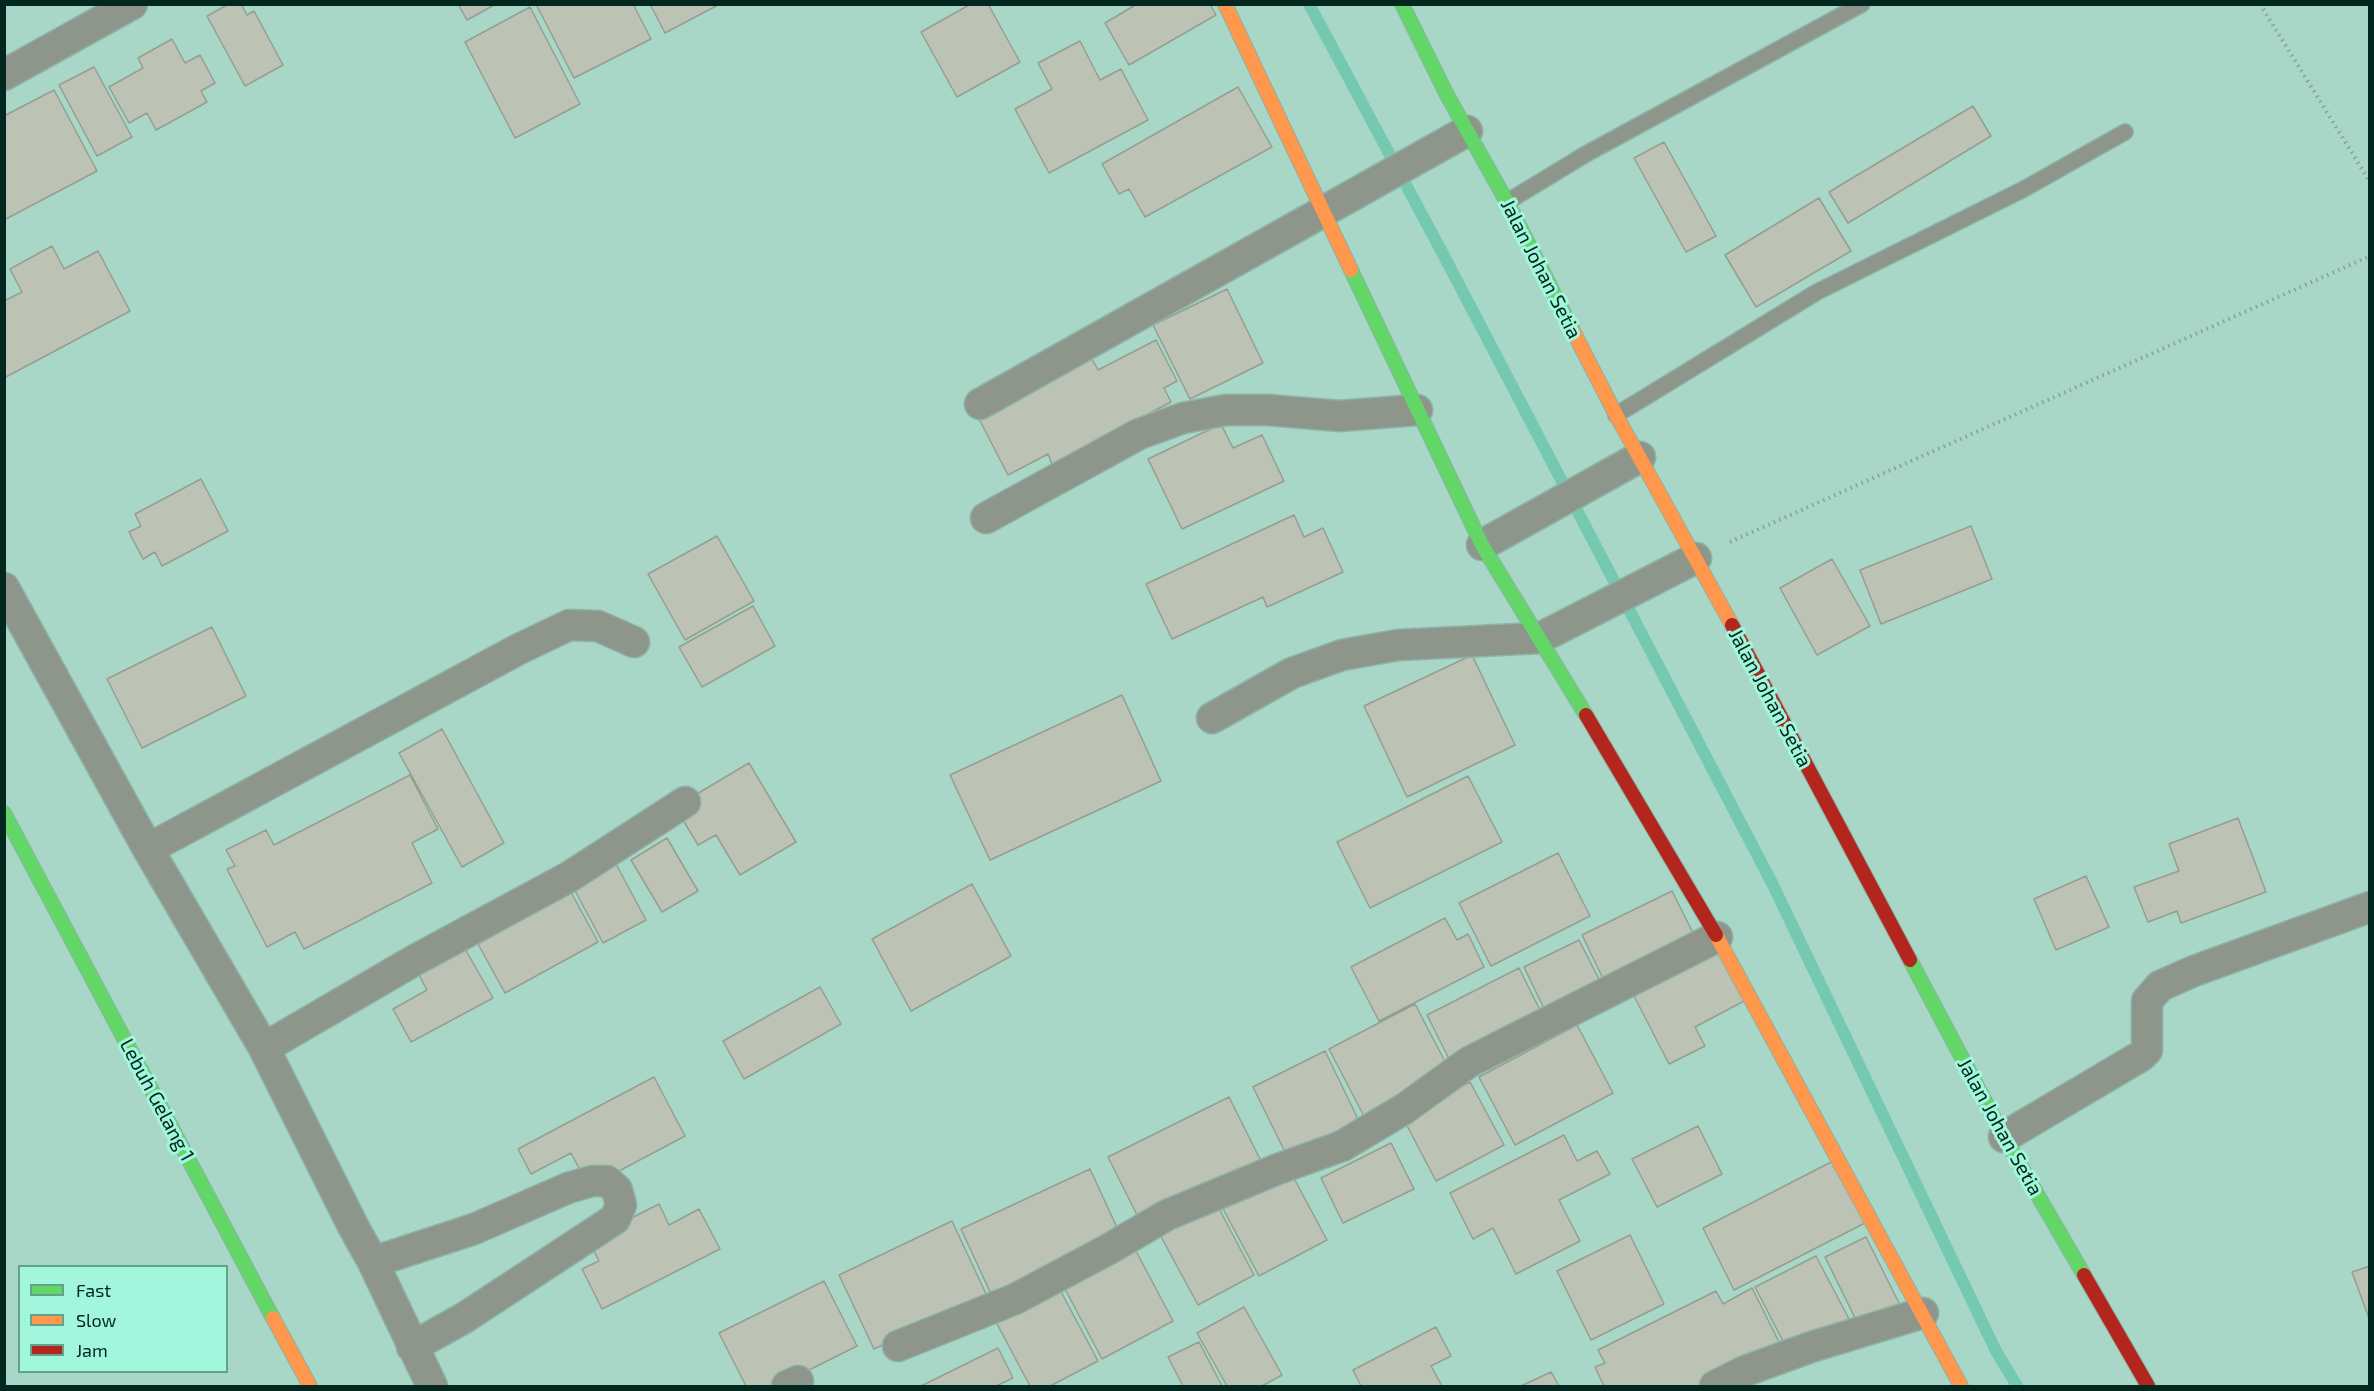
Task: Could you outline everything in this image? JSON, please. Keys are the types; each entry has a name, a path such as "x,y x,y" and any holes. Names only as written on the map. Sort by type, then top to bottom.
{"street":[{"path":"4,75 132,4"},
{"path":"1225,4 1482,545 1551,632 1961,1386"},
{"name":"Jalan Johan Setia","path":"1402,4 1616,415 1696,558 2004,1137 2148,1386"},
{"path":"980,404 1467,131"},
{"path":"986,518 1139,434 1183,418 1226,410 1268,410 1339,416 1417,410"},
{"path":"1482,545 1640,458"},
{"path":"1212,718 1292,673 1342,655 1398,645 1551,632 1696,558"},
{"path":"4,588 148,849 264,1048 373,1262 432,1386"},
{"path":"148,849 517,650 569,626 598,626 634,642"},
{"path":"264,1048 415,960 569,877 685,802"},
{"name":"Lebuh Gelang 1","path":"4,813 310,1386"},
{"path":"2004,1137 2147,1050 2147,1001 2160,986 2193,971 2370,907"},
{"path":"898,1347 1015,1299 1167,1215 1278,1169 1342,1146 1404,1109 1469,1062 1717,937"},
{"path":"373,1262 474,1229 592,1181 607,1181 617,1190 621,1205 615,1219 464,1318 412,1347"},
{"path":"1715,1386 1745,1371 1811,1347 1923,1313"}],"lane":[{"path":"1507,202 1586,154 1862,4"},
{"path":"1616,415 1817,291 2024,189 2125,132"}],"path":[{"path":"2260,4 2370,182"},
{"path":"1696,558 2370,256"}],"building":[{"path":"229,4 241,4 247,15 254,11 283,65 245,86 207,16"},
{"path":"458,4 496,4 467,20"},
{"path":"539,4 633,4 651,39 574,78 537,6"},
{"path":"650,4 718,4 718,5 665,33"},
{"path":"971,4 988,4 1020,62 957,97 921,32"},
{"path":"1137,4 1210,4 1216,15 1129,65 1105,23"},
{"path":"530,7 580,104 515,138 465,42"},
{"path":"172,39 185,63 200,55 215,83 201,91 207,102 156,130 147,113 129,123 109,87 143,68 138,58"},
{"path":"1080,41 1100,80 1121,69 1148,120 1049,173 1015,109 1052,89 1038,63"},
{"path":"94,67 132,137 97,156 59,85"},
{"path":"1238,87 1272,147 1145,217 1129,189 1119,194 1102,164"},
{"path":"54,90 97,171 4,220 4,116"},
{"path":"1973,106 1991,136 1848,223 1829,192"},
{"path":"1664,142 1716,236 1686,252 1634,158"},
{"path":"1819,198 1851,251 1756,307 1725,255"},
{"path":"52,246 64,269 98,251 130,311 4,378 4,301 22,292 10,269"},
{"path":"1227,289 1263,363 1190,399 1153,325"},
{"path":"1156,340 1177,381 1164,388 1171,402 1052,464 1048,454 1008,475 977,415 1091,357 1098,370"},
{"path":"1221,424 1233,448 1262,435 1284,481 1182,529 1148,459"},
{"path":"201,479 228,531 162,566 155,552 143,559 129,532 141,526 135,514"},
{"path":"1294,515 1304,537 1323,528 1343,572 1267,607 1263,597 1172,639 1146,584"},
{"path":"1971,526 1992,579 1881,624 1860,570"},
{"path":"717,536 754,601 685,640 648,574"},
{"path":"1832,559 1870,626 1817,655 1780,588"},
{"path":"753,606 775,646 702,687 679,647"},
{"path":"212,627 246,696 142,748 107,679"},
{"path":"1472,655 1515,745 1407,797 1364,706"},
{"path":"1122,695 1161,781 990,860 950,775"},
{"path":"442,729 504,843 462,867 399,753"},
{"path":"749,763 796,842 740,875 716,835 698,845 675,807"},
{"path":"410,775 438,829 412,843 432,883 304,949 295,932 267,947 227,869 235,866 226,850 266,830 274,845"},
{"path":"1468,776 1502,842 1370,908 1337,842"},
{"path":"2238,818 2266,892 2181,923 2177,911 2148,922 2134,887 2179,871 2169,844"},
{"path":"667,838 698,891 662,912 631,860"},
{"path":"1558,853 1590,916 1491,966 1459,903"},
{"path":"616,864 646,920 603,943 573,887"},
{"path":"2086,876 2109,927 2056,950 2034,899"},
{"path":"972,884 1011,956 911,1011 872,939"},
{"path":"1672,891 1694,935 1608,989 1582,935"},
{"path":"571,892 598,942 505,993 478,944"},
{"path":"1445,918 1457,940 1468,934 1484,967 1379,1021 1351,967"},
{"path":"1579,940 1605,991 1549,1019 1524,967"},
{"path":"464,947 493,998 411,1042 393,1009 427,990 418,973"},
{"path":"1721,951 1746,1000 1695,1027 1705,1046 1669,1064 1634,996"},
{"path":"1519,968 1544,1018 1452,1065 1427,1015"},
{"path":"820,987 841,1024 744,1079 723,1041"},
{"path":"1415,1004 1452,1075 1366,1120 1329,1049"},
{"path":"1577,1025 1613,1093 1515,1145 1479,1077"},
{"path":"1325,1051 1359,1121 1287,1156 1253,1087"},
{"path":"654,1077 685,1136 589,1187 571,1153 531,1174 518,1149"},
{"path":"1470,1082 1504,1145 1436,1181 1403,1118"},
{"path":"1229,1097 1262,1163 1141,1223 1108,1157"},
{"path":"1698,1126 1722,1174 1657,1207 1632,1159"},
{"path":"1564,1135 1577,1161 1597,1151 1610,1174 1559,1200 1580,1241 1516,1274 1493,1228 1473,1239 1450,1193"},
{"path":"1391,1143 1414,1189 1343,1223 1321,1178"},
{"path":"1833,1161 1865,1223 1734,1290 1703,1228"},
{"path":"1090,1169 1120,1234 991,1294 961,1229"},
{"path":"1289,1169 1327,1240 1259,1276 1221,1205"},
{"path":"1215,1201 1254,1275 1198,1305 1158,1231"},
{"path":"659,1204 669,1225 699,1209 720,1249 602,1309 582,1269 599,1261 588,1240"},
{"path":"952,1221 987,1296 874,1349 839,1275"},
{"path":"1630,1235 1664,1304 1591,1340 1557,1271"},
{"path":"1866,1237 1900,1305 1859,1326 1825,1257"},
{"path":"1135,1249 1173,1321 1102,1359 1064,1287"},
{"path":"1816,1256 1849,1319 1788,1351 1755,1287"},
{"path":"2370,1266 2370,1321 2352,1272"},
{"path":"824,1281 857,1346 777,1386 746,1386 719,1333"},
{"path":"1059,1288 1098,1361 1050,1386 1030,1386 996,1322"},
{"path":"1752,1288 1783,1350 1711,1386 1604,1386 1595,1367 1605,1363 1598,1350 1716,1291 1723,1304"},
{"path":"1244,1307 1282,1375 1262,1386 1227,1386 1197,1333"},
{"path":"1436,1327 1451,1356 1431,1366 1442,1386 1361,1386 1353,1370"},
{"path":"1199,1342 1222,1386 1183,1386 1168,1357"},
{"path":"998,1348 1013,1378 996,1386 921,1386"},
{"path":"1551,1372 1559,1386 1521,1386"}],"waterway":[{"path":"1309,4 1443,254 1772,883 1996,1351 2017,1386"}],"traffic: fast":[{"path":"1402,4 1447,95 1507,202 1573,331"},
{"path":"1351,270 1482,545 1586,715"},
{"path":"4,813 273,1318"},
{"path":"1910,960 2004,1137 2084,1275"}],"traffic: slow":[{"path":"1225,4 1351,270"},
{"path":"1573,331 1616,415 1732,625"},
{"path":"1716,935 1961,1386"},
{"path":"273,1318 310,1386"}],"traffic: jam":[{"path":"1732,625 1910,960"},
{"path":"1586,715 1716,935"},
{"path":"2084,1275 2148,1386"}]}
